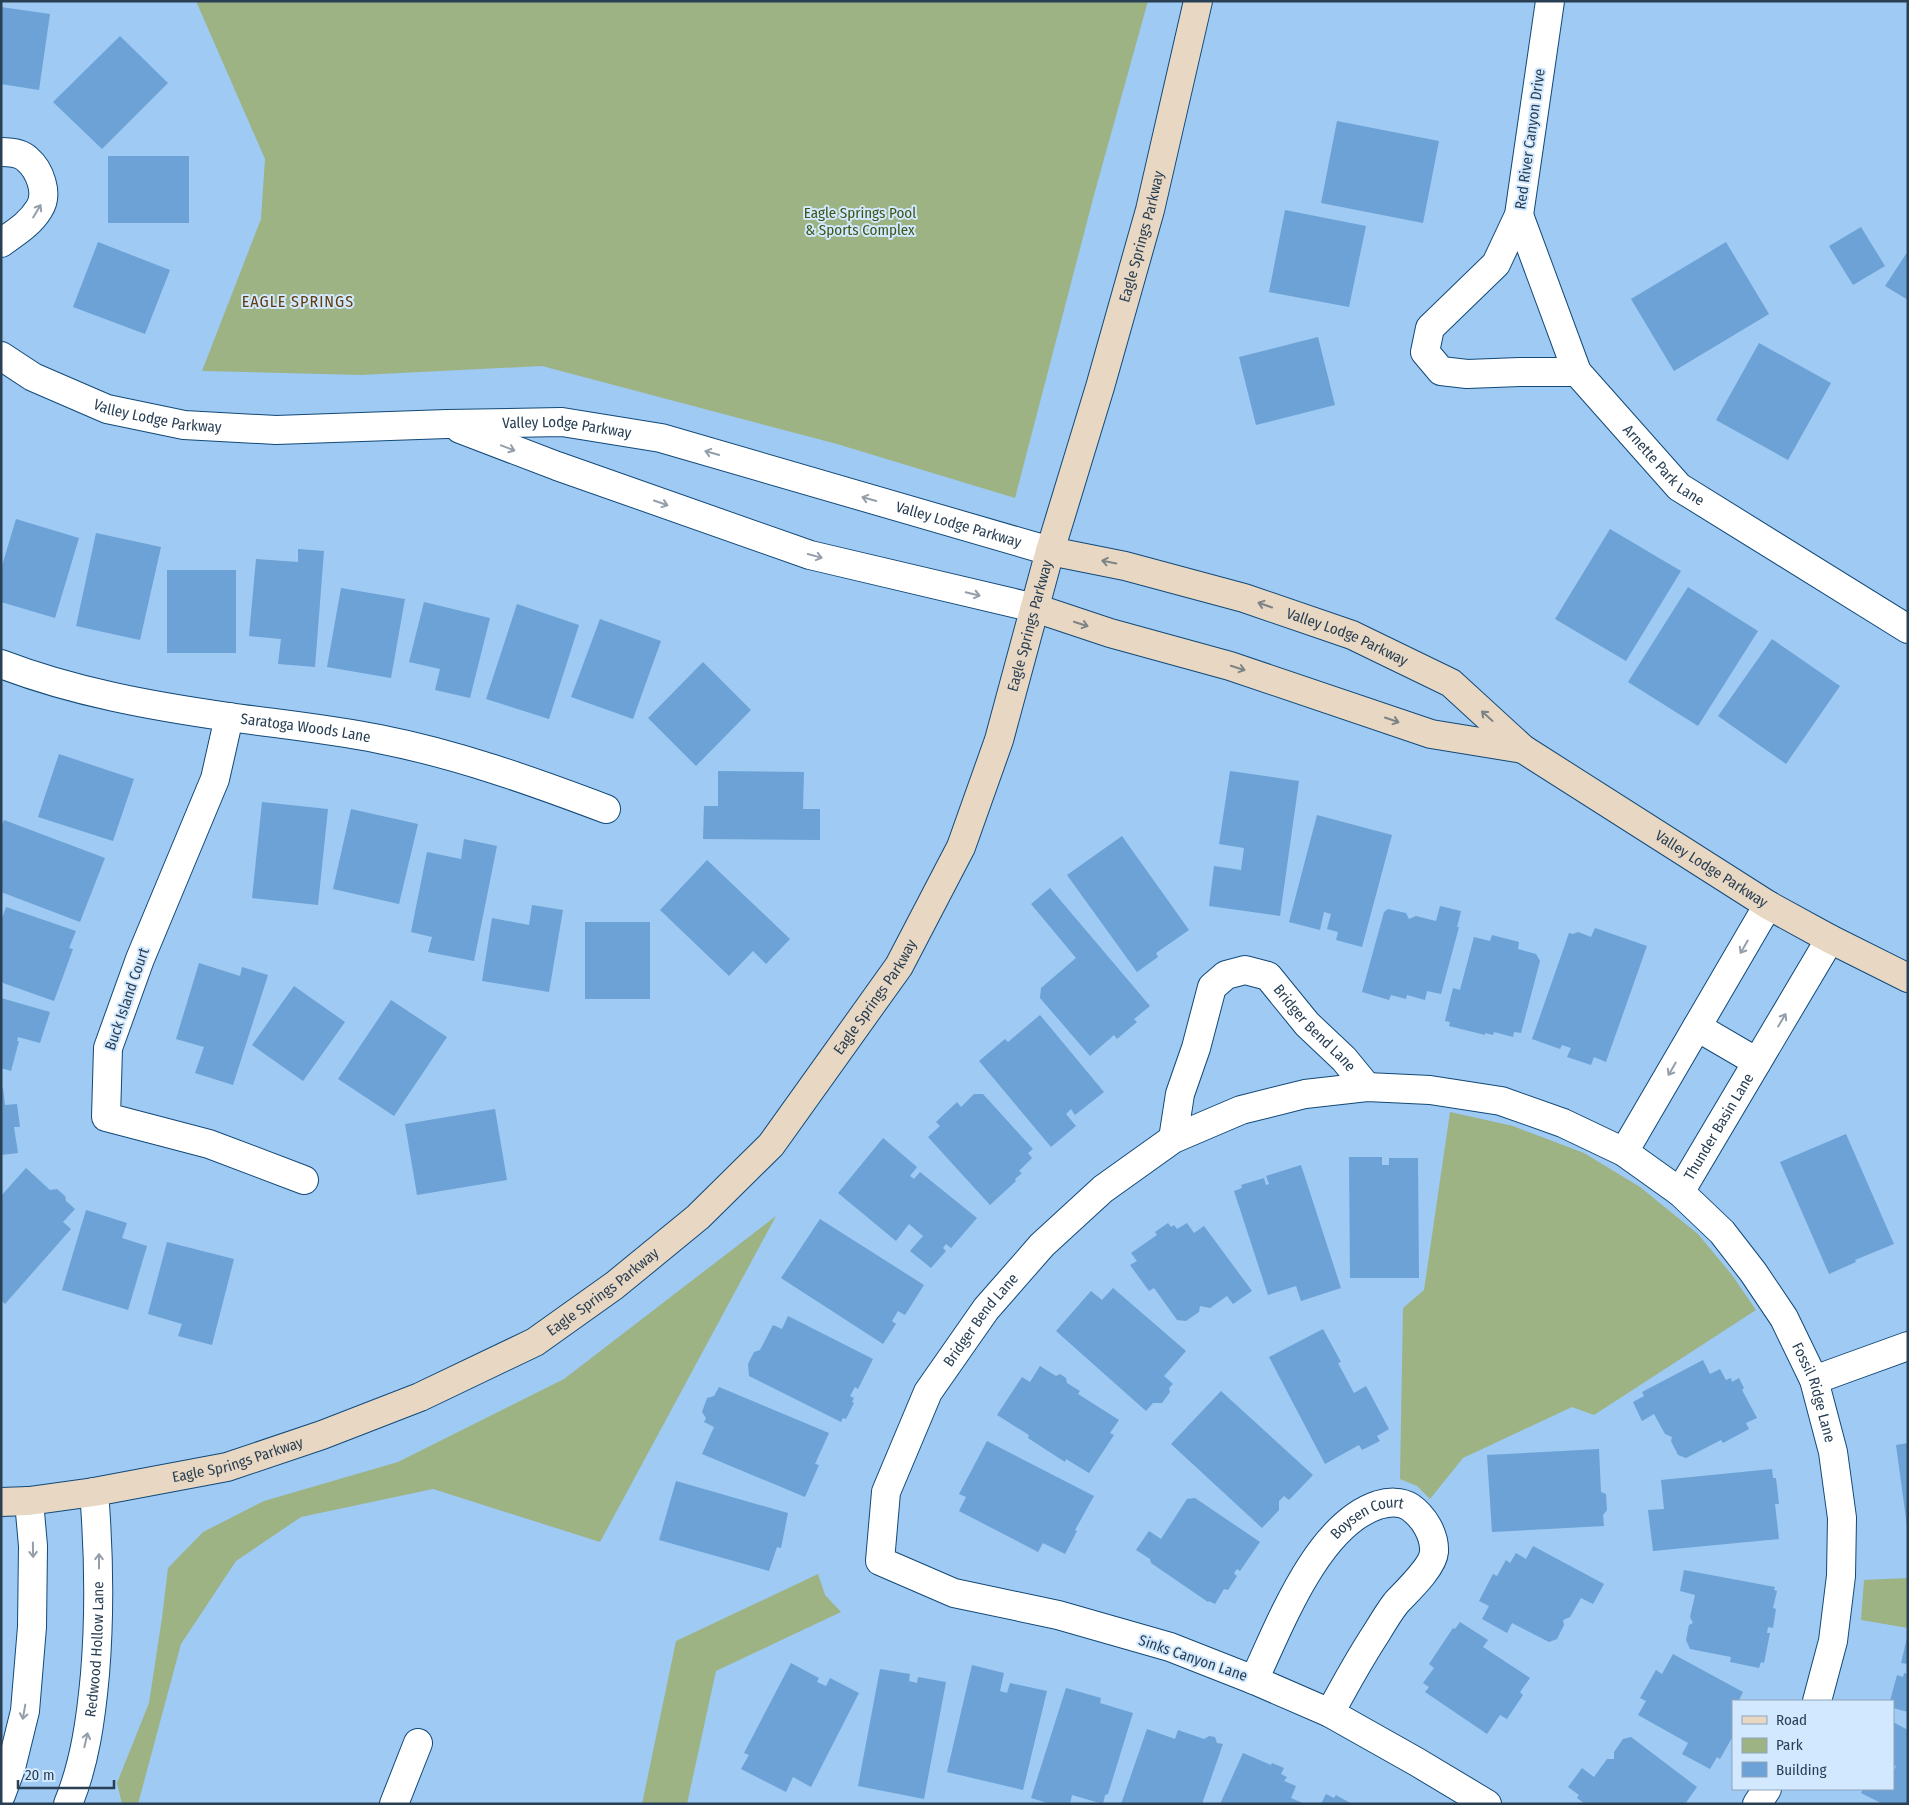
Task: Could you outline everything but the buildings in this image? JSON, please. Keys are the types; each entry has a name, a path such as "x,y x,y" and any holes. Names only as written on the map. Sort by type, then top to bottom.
{"street":[{"name":"Eagle Springs Parkway","path":"1,1502 29,1501 94,1492 227,1467 322,1435 420,1397 536,1342 615,1285 698,1217 771,1145 899,966 961,847 999,740 1050,550 1100,387 1150,210 1198,1"},
{"name":"Red River Canyon Drive","path":"1550,1 1519,215 1496,264 1430,328 1425,352 1441,371 1466,374 1577,372"},
{"path":"1,152 12,152 26,158 38,173 44,189 41,207 30,222 1,243"},
{"name":"Arnette Park Lane","path":"1519,215 1577,372 1679,487 1908,629"},
{"name":"Valley Lodge Parkway","path":"1,356 34,377 107,409 184,425 276,430 562,422 661,438 1050,550 1125,566 1244,598 1352,635 1451,683 1523,749 1768,905 1908,978"},
{"name":"Valley Lodge Parkway","path":"447,424 557,466 810,555 1035,608 1110,633 1230,666 1431,734 1523,749"},
{"name":"Saratoga Woods Lane","path":"1,664 21,672 126,700 380,739 447,756 531,781 606,809"},
{"name":"Buck Island Court","path":"229,717 215,779 140,959 108,1048 106,1117 209,1144 304,1180"},
{"path":"1624,1152 1768,905"},
{"name":"Thunder Basin Lane","path":"1680,1192 1830,939"},
{"name":"Bridger Bend Lane","path":"1173,1140 1180,1094 1196,1048 1212,987 1226,975 1245,970 1268,976 1307,1024 1344,1059 1367,1087"},
{"name":"Thunder Basin Lane","path":"1697,1027 1757,1062"},
{"name":"Bridger Bend Lane","path":"880,1561 886,1492 928,1392 986,1308 1042,1245 1103,1189 1173,1140 1241,1110 1305,1094 1367,1087 1430,1090 1501,1101 1563,1123 1624,1152"},
{"name":"Fossil Ridge Lane","path":"1624,1152 1680,1192 1722,1232 1753,1272 1784,1318 1814,1380 1833,1452 1842,1518 1841,1576 1833,1641 1817,1700"},
{"path":"1814,1380 1908,1346"},
{"name":"Redwood Hollow Lane","path":"68,1804 75,1786 90,1721 99,1623 98,1542 94,1492"},
{"path":"1,1795 11,1768 25,1711 32,1627 34,1546 29,1501"},
{"name":"Boysen Court","path":"1254,1680 1308,1570 1344,1524 1366,1509 1386,1502 1405,1503 1416,1512 1430,1531 1434,1553 1424,1573 1394,1605 1357,1663 1330,1713"},
{"name":"Sinks Canyon Lane","path":"880,1561 954,1593 1058,1614 1170,1647 1254,1680 1330,1713 1487,1804"},
{"path":"394,1804 418,1743"},
{"path":"1757,1804 1766,1790"}],"green space":[{"name":"Eagle Springs Pool & Sports Complex","path":"196,1 1148,1 1094,195 1015,498 837,444 542,366 361,375 202,371 261,219 265,159"},
{"path":"1450,1112 1513,1126 1584,1153 1640,1187 1698,1234 1732,1275 1756,1310 1594,1415 1572,1407 1463,1458 1430,1499 1417,1486 1400,1479 1403,1308 1424,1290"},
{"path":"776,1216 600,1542 433,1489 301,1517 236,1561 181,1644 138,1804 122,1804 117,1783 149,1703 168,1568 203,1532 264,1501 398,1462 564,1379"},
{"path":"818,1574 825,1595 841,1612 716,1671 687,1804 642,1804 676,1641"},
{"path":"1908,1578 1908,1628 1861,1620 1864,1580"}],"district":[{"name":"EAGLE SPRINGS","path":"298,301"}]}
